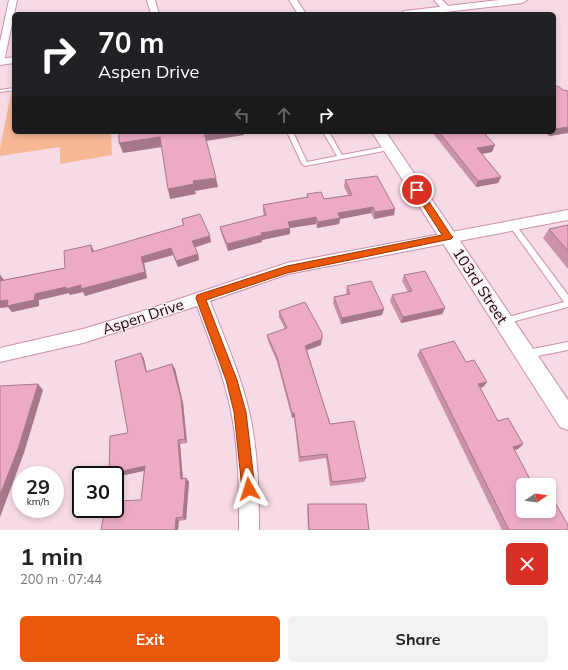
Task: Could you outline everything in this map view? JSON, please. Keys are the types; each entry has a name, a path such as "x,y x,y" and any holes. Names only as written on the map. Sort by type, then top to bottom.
{"street":[{"path":"12,60 0,62 13,0"},
{"path":"151,0 154,12"},
{"path":"293,0 301,12"},
{"path":"438,0 448,9"},
{"path":"422,12 522,0"},
{"name":"103rd Street","path":"380,134 568,419"},
{"name":"Aspen Drive","path":"0,355 83,336 143,318 287,270 448,237 568,215"},
{"path":"201,298 231,380 240,412 249,489 249,530"}],"lane":[{"path":"0,91 12,89"},
{"path":"291,134 305,164 389,148"},
{"path":"327,134 340,157"},
{"path":"504,322 568,303 513,226"},
{"path":"525,354 568,346"}],"shaded area":[{"path":"12,88 12,134 111,134 112,155 60,164 60,147 0,156 0,149"}],"building":[{"path":"556,86 568,91 568,127 556,129"},
{"path":"119,134 205,134 216,178 193,181 194,184 168,189 160,137 119,143"},
{"path":"441,134 485,134 495,145 477,148 501,177 478,181"},
{"path":"377,176 395,209 375,212 373,207 338,213 340,218 318,222 316,217 288,222 290,228 261,233 262,235 227,244 220,227 266,215 263,205 308,197 307,194 321,192 324,199 352,195 345,180"},
{"path":"200,214 210,236 192,241 198,254 176,261 171,248 141,257 145,272 81,289 81,285 35,294 34,300 7,306 8,300 0,301 0,281 65,268 64,251 91,245 92,252 184,225 182,219"},
{"path":"568,225 568,251 549,229"},
{"path":"425,271 445,308 403,317 392,295 412,291 404,275"},
{"path":"371,281 384,309 342,318 334,297 350,294 347,286"},
{"path":"305,302 322,333 322,339 305,346 330,424 354,421 366,478 332,482 327,454 300,457 294,413 292,413 277,357 267,335 287,328 279,311"},
{"path":"454,341 466,362 474,360 487,382 478,384 498,421 508,418 523,444 513,447 529,478 516,478 516,518 556,518 556,504 568,525 568,530 509,530 420,350"},
{"path":"141,353 146,372 172,364 181,398 185,439 178,440 181,479 186,478 183,517 176,518 175,530 101,530 103,518 124,518 124,501 141,500 145,466 124,471 124,466 109,466 110,436 128,433 115,361"},
{"path":"38,384 18,449 0,495 0,386"},
{"path":"308,504 366,504 369,530 309,530"}],"route":[{"path":"249,489 240,412 231,380 201,298 309,264 448,237 417,190"}]}
